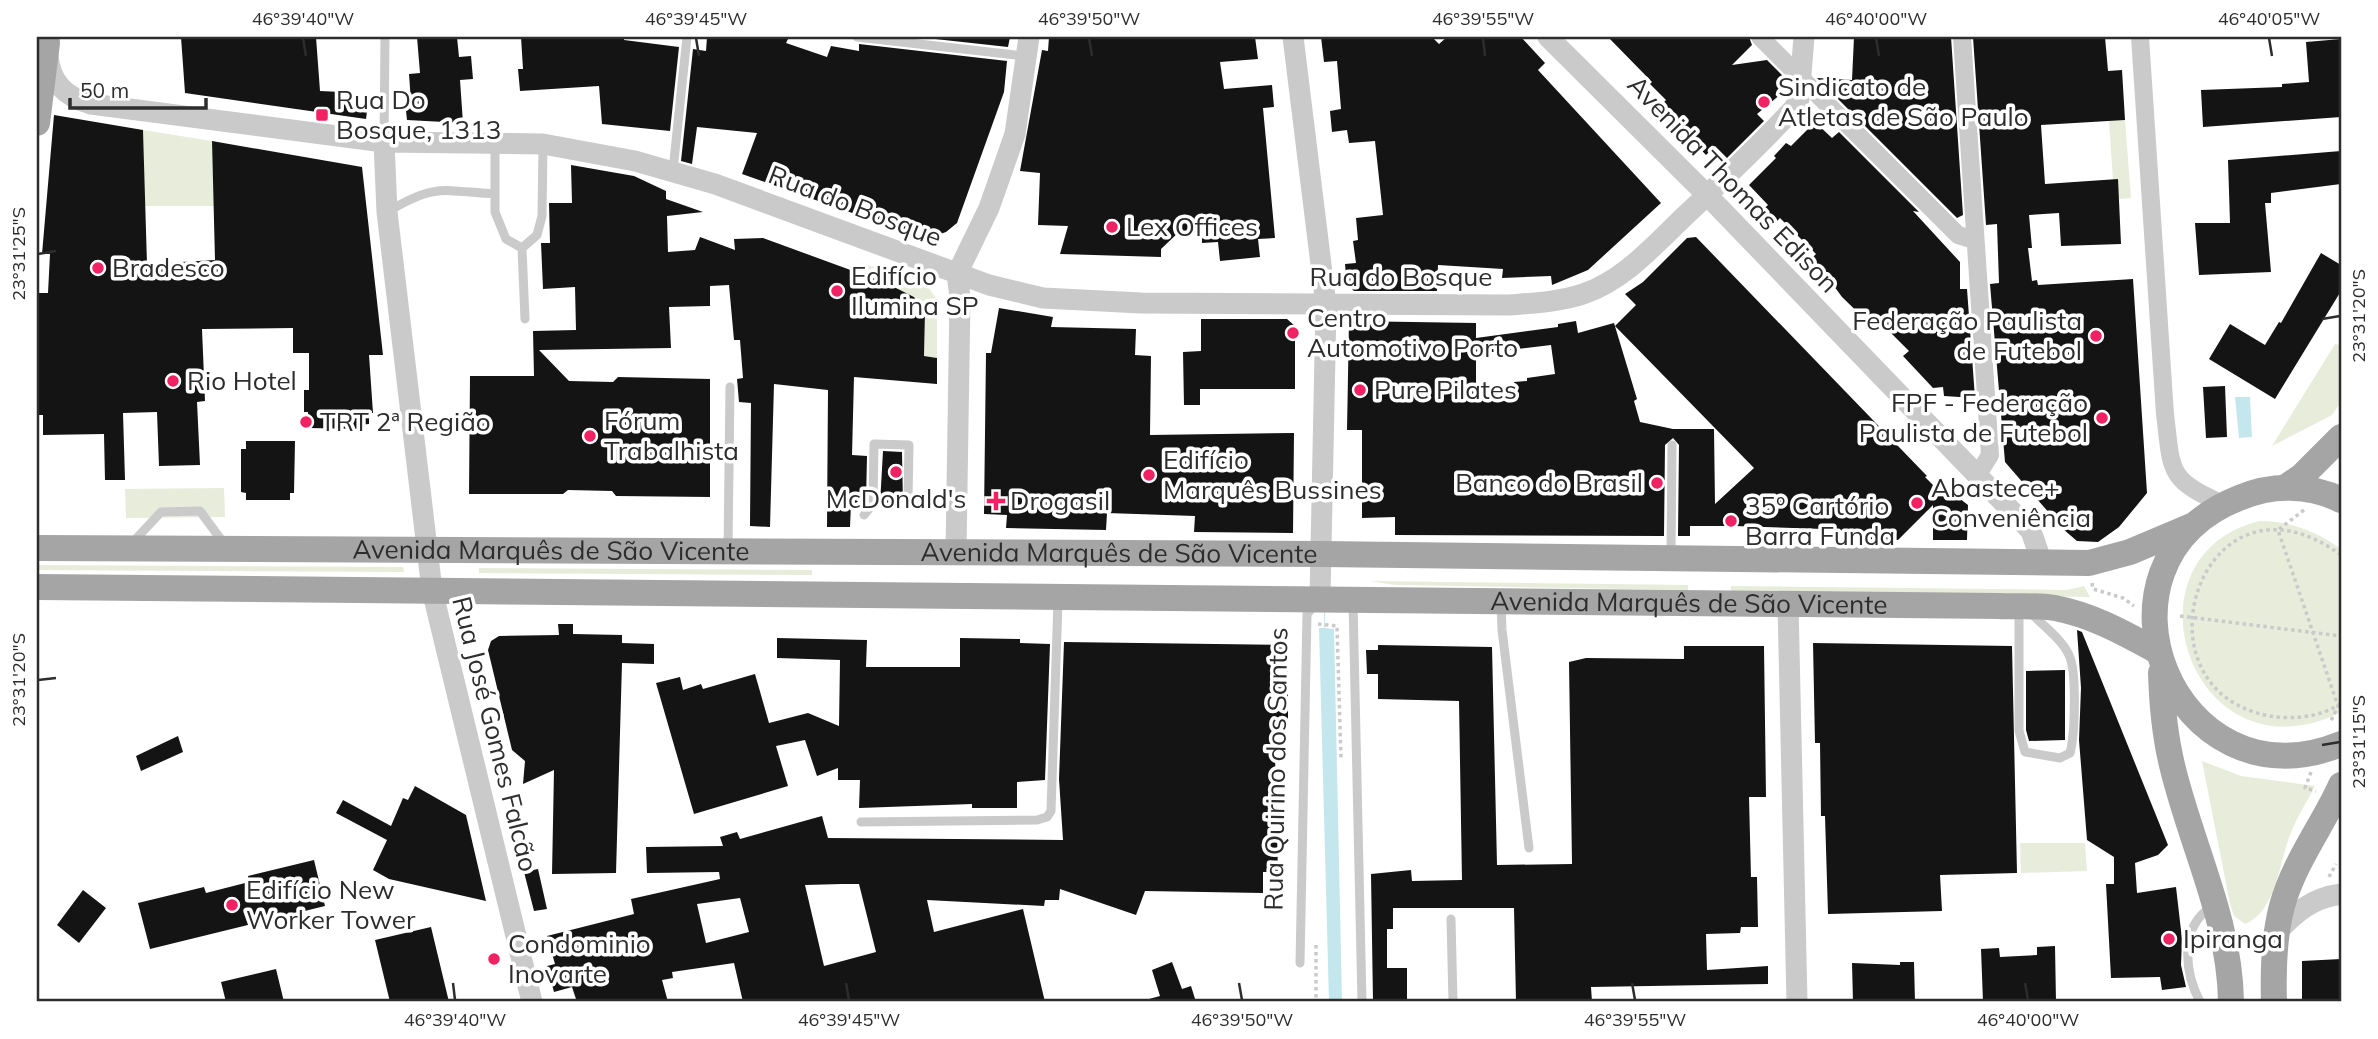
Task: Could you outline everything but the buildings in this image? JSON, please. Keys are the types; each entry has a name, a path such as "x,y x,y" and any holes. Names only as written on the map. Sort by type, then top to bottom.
{"main road":[{"path":"37,123 48,40"},
{"path":"2286,487 2302,476 2341,437"},
{"path":"2231,1002 2226,948 2216,904 2173,769 2166,736 2155,598 2170,559 2194,525 2223,504 2253,492 2286,487 2314,490 2341,500"},
{"name":"Avenida Marquês de São Vicente","path":"37,548 1321,554 2041,560 2089,563 2130,552 2194,525"},
{"path":"37,533 82,549"},
{"name":"Avenida Marquês de São Vicente","path":"37,587 1353,598 2054,608 2105,623 2158,658"},
{"path":"2158,658 2174,692 2193,716 2217,735 2245,748 2276,754 2319,751 2341,744"},
{"path":"2274,1002 2277,933 2282,904 2294,874 2341,785"}],"street":[{"name":"Rua Quirino dos Santos","path":"1293,37 1326,305 1320,598"},
{"name":"Avenida Thomas Edison","path":"1548,37 1707,195 2031,531 2041,560"},
{"path":"1760,37 1801,81 1958,235 1975,240"},
{"name":"Rua do Bosque","path":"48,40 53,77 60,88 77,100 384,142 543,145 635,161 715,184 957,274 1043,298 1141,303 1509,305 1583,294 1615,279 1707,195 1794,108 1801,81 1804,37"},
{"path":"1962,37 1990,455 1977,476"},
{"path":"2140,37 2165,414 2172,468 2189,489 2223,504"},
{"path":"956,552 960,297 957,274 1004,167 1015,134 1027,46"},
{"name":"Rua José Gomes Falcão","path":"384,142 387,212 432,590 532,1002"},
{"path":"1788,604 1797,1002"},
{"path":"2277,933 2298,909 2318,899 2341,894"}],"lane":[{"path":"384,142 385,37"},
{"path":"673,172 687,37"},
{"path":"857,37 1027,46"},
{"path":"495,142 495,212 506,239 522,248"},
{"path":"522,248 537,235 542,216 543,145"},
{"path":"387,212 420,192 441,189 495,194"},
{"path":"522,248 525,319"},
{"path":"728,551 730,387"},
{"path":"864,515 873,504 874,444 909,445 908,499 914,505"},
{"path":"1671,558 1672,445"},
{"path":"127,549 161,512 200,511 229,549"},
{"path":"861,822 1037,820 1047,817 1051,811 1059,595"},
{"name":"Rua Quirino dos Santos","path":"1300,963 1307,614 1320,598"},
{"path":"1353,598 1362,1002"},
{"path":"1502,600 1502,630 1529,848"},
{"path":"2022,607 2063,644 2071,658 2075,735 2070,752 2060,758 2025,752 2019,731 2022,607"},
{"path":"2200,1002 2195,992 2187,942 2197,917 2216,904"},
{"path":"1451,919 1453,1002"}],"path":[{"path":"2278,530 2339,704 2317,714 2284,719 2258,714 2234,703 2218,690 2198,659 2191,617 2199,582 2222,548 2250,533 2278,530 2311,536 2341,555"},
{"path":"2180,616 2341,636"},
{"path":"1316,638 1316,624 1336,626 1341,765"},
{"path":"1316,945 1316,1002"}],"green space":[{"path":"2125,120 2131,198 2119,199 2113,180 2109,121"},
{"path":"143,130 212,141 214,206 145,206"},
{"path":"862,263 929,288 937,300 937,358 924,356 925,312 915,297 859,273"},
{"path":"2335,344 2341,345 2341,402 2332,415 2272,446"},
{"path":"224,488 225,517 126,518 125,489"},
{"path":"2259,521 2302,528 2341,549 2341,712 2289,727 2246,719 2212,694 2190,658 2183,617 2190,577 2215,543"},
{"path":"37,565 403,567 404,572 37,570"},
{"path":"479,568 812,570 812,575 479,573"},
{"path":"1370,581 1688,585 1688,590 1395,585"},
{"path":"1731,586 2067,590 2084,586 2090,597 1731,591"},
{"path":"2202,761 2241,776 2315,786 2292,829 2270,898 2264,909 2245,924 2234,916 2230,904"},
{"path":"2020,843 2085,843 2087,871 2021,873"}],"water":[{"path":"1329,309 1325,628 1334,629 1342,1002 1329,1002 1319,628 1324,628"},
{"path":"2235,397 2250,397 2252,437 2239,438"}],"place":[{"name":"Sindicato de Atletas de São Paulo","path":"1764,102"},
{"name":"Rua Do Bosque, 1313","path":"322,115"},
{"name":"Lex Offices","path":"1112,227"},
{"name":"Bradesco","path":"98,268"},
{"name":"Edifício Ilumina SP","path":"837,291"},
{"name":"Centro Automotivo Porto","path":"1293,333"},
{"name":"Federação Paulista de Futebol","path":"2096,336"},
{"name":"Rio Hotel","path":"173,381"},
{"name":"Pure Pilates","path":"1360,390"},
{"name":"FPF - Federação Paulista de Futebol","path":"2102,418"},
{"name":"TRT 2ª Região","path":"306,422"},
{"name":"Fórum Trabalhista","path":"590,436"},
{"name":"McDonald's","path":"896,472"},
{"name":"Edifício Marquês Bussines","path":"1149,475"},
{"name":"Banco do Brasil","path":"1657,483"},
{"name":"Drogasil","path":"996,501"},
{"name":"Abastece+ Conveniência","path":"1917,503"},
{"name":"35º Cartório Barra Funda","path":"1731,521"},
{"name":"Edifício New Worker Tower","path":"232,905"},
{"name":"Ipiranga","path":"2169,939"},
{"name":"Condominio Inovarte","path":"494,959"}]}
